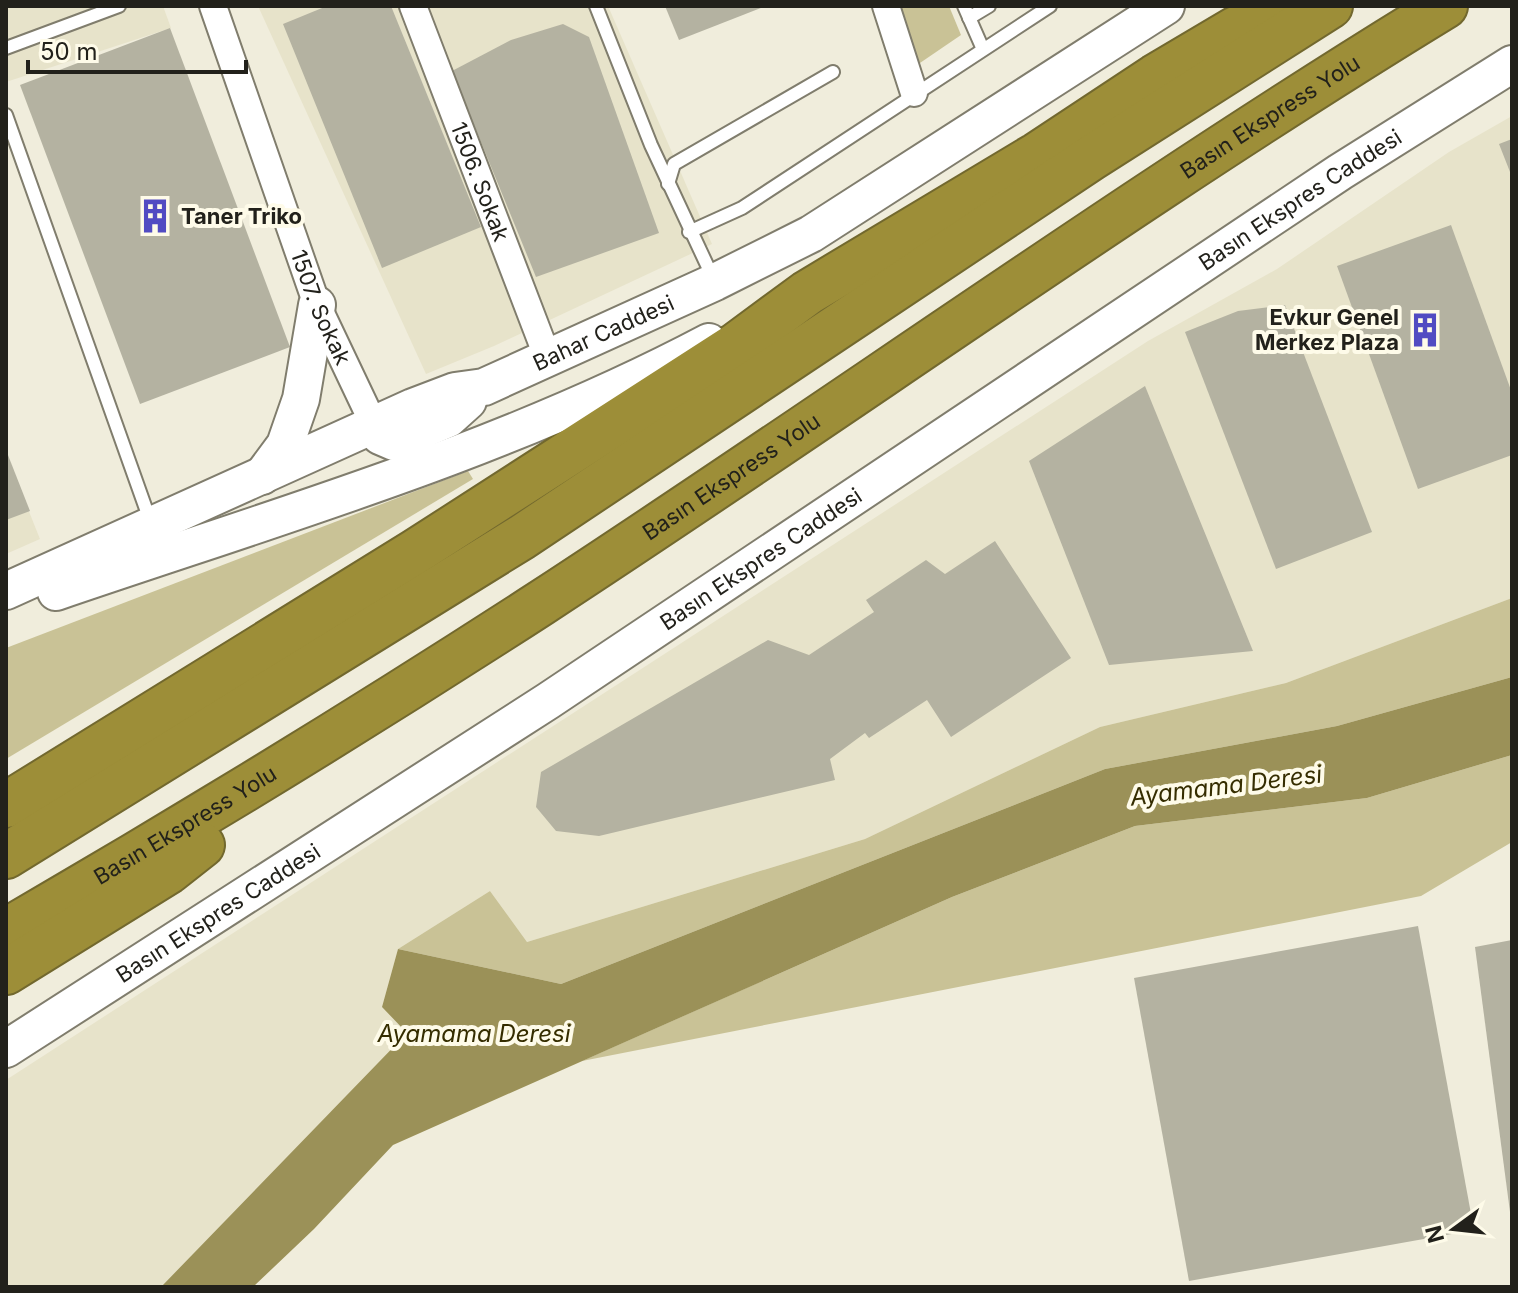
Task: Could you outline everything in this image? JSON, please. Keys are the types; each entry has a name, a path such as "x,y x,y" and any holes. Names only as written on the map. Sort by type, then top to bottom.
{"highway":[{"path":"6,805 121,737 637,410 807,293 1025,163 1236,29 1294,6"},
{"path":"6,856 522,537 1091,158 1330,6"},
{"name":"Basın Ekspress Yolu","path":"6,931 280,767 540,603 1165,187 1445,6"},
{"path":"6,972 169,871 227,825 280,767"}],"main road":[{"name":"Bahar Caddesi","path":"6,591 374,425 455,391 484,387 715,282 811,234 1166,6"},
{"name":"Basın Ekspres Caddesi","path":"6,1049 548,701 1340,172 1512,64"},
{"path":"6,609 285,518 489,444 578,407 807,293"},
{"path":"261,478 285,445 301,399 317,305"}],"street":[{"name":"1507. Sokak","path":"213,6 317,305 374,425"},
{"name":"1506. Sokak","path":"413,6 547,356"},
{"path":"886,6 914,93"}],"lane":[{"path":"6,48 119,6"},
{"path":"596,6 668,184 715,282"},
{"path":"982,47 967,12 989,6"},
{"path":"689,232 742,208 982,47 1050,6"},
{"path":"668,184 674,164 833,72"},
{"path":"6,115 152,527"}],"shaded area":[{"path":"6,6 163,6 171,28 6,82"},
{"path":"258,6 608,6 712,244 494,346 426,374"},
{"path":"900,6 949,6 961,35 917,65"},
{"path":"1512,116 1512,598 1286,683 1100,727 865,839 527,942 490,891 398,949 382,1007 408,1032 161,1287 6,1287 6,1080 1148,341 1277,269 1449,152"},
{"path":"6,454 40,539 6,554"},
{"path":"468,471 473,479 6,759 6,648"},
{"path":"1512,598 1512,677 1337,726 1105,769 561,984 398,949 490,891 527,942 865,839 1100,727 1286,683"},
{"path":"1512,755 1512,842 1421,896 582,1061 952,897 1135,826 1367,798"}],"water":[{"name":"Ayamama Deresi","path":"1512,677 1512,755 1367,798 1135,826 952,897 393,1145 314,1229 253,1287 161,1287 407,1033 382,1007 398,949 561,984 1105,769 1337,726"}],"building":[{"path":"327,6 391,6 481,227 382,268 283,24"},
{"path":"665,6 766,6 679,40"},
{"path":"563,24 589,37 659,233 536,277 452,71 511,40"},
{"name":"Taner Triko","path":"170,28 290,347 140,404 20,85"},
{"path":"1512,139 1512,177 1499,144"},
{"name":"Evkur Genel Merkez Plaza","path":"1451,225 1512,393 1512,455 1418,489 1337,266"},
{"path":"1285,305 1372,532 1276,569 1185,332 1238,311"},
{"path":"1145,386 1253,651 1109,665 1029,461"},
{"path":"6,450 30,511 6,520"},
{"path":"995,541 1071,658 951,737 927,700 869,738 865,733 830,759 835,780 599,836 556,831 536,807 541,772 768,640 809,655 874,612 866,600 926,560 945,574"},
{"path":"1418,926 1474,1230 1189,1281 1134,978"},
{"path":"1512,940 1512,1212 1510,1212 1475,947"}],"place":[{"name":"Taner Triko","path":"155,216"},
{"name":"Evkur Genel Merkez Plaza","path":"1425,330"}]}
